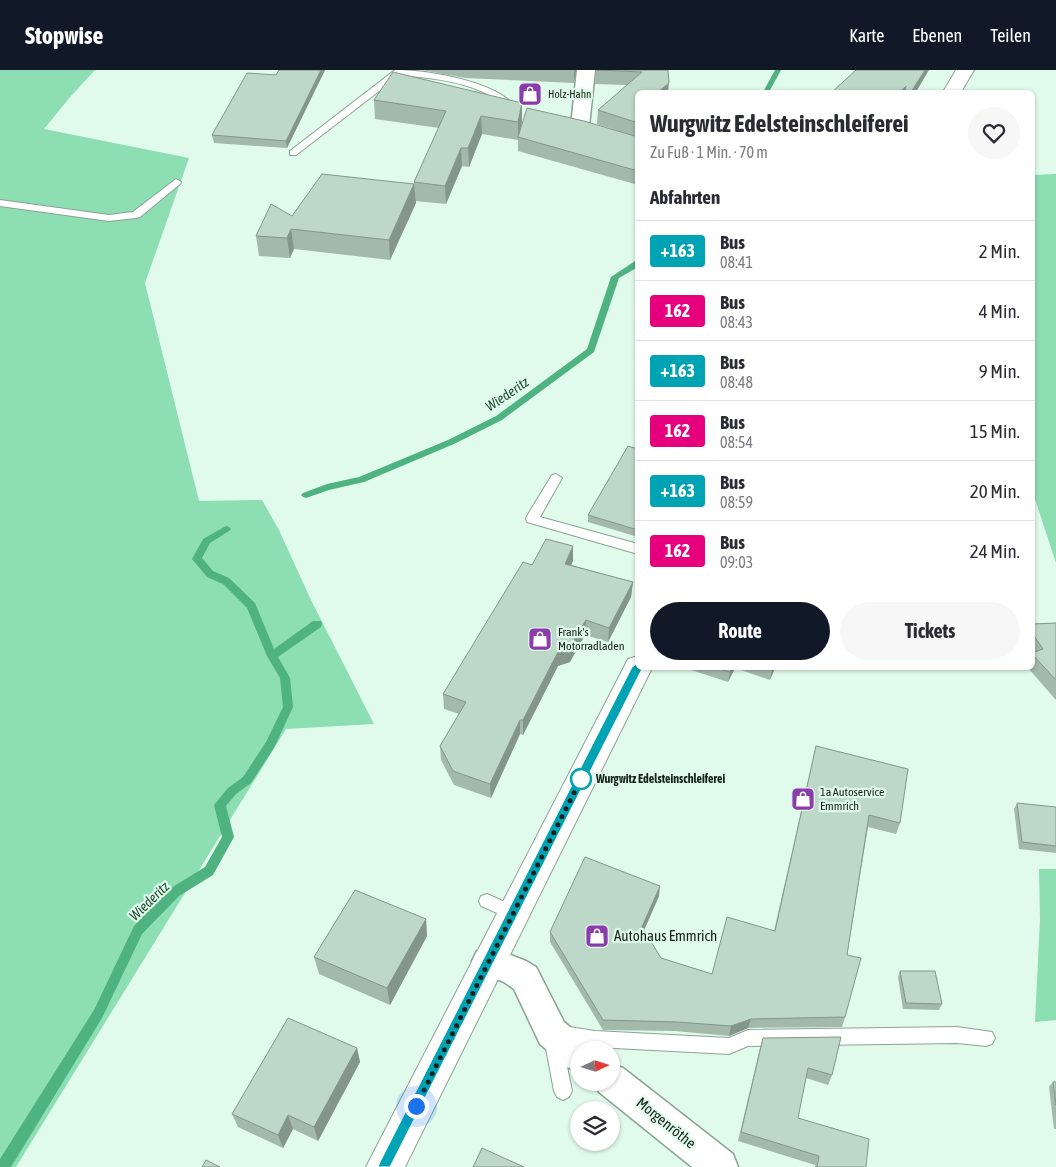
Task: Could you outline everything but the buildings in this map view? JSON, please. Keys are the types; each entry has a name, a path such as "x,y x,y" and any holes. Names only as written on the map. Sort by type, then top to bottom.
{"main road":[{"path":"953,90 965,70"},
{"path":"385,1167 488,961 500,907 636,670"}],"street":[{"path":"581,126 586,70"},
{"path":"488,961 515,971 525,978 552,1033 570,1048"},
{"name":"Morgenröthe","path":"620,1087 720,1167"}],"lane":[{"path":"293,153 398,72 440,76 486,90 515,105"},
{"path":"0,202 108,218 136,215 176,182"},
{"path":"556,478 532,519 635,548"},
{"path":"563,1091 552,1033 595,1039 728,1046 748,1038 957,1035 986,1038"}],"green space":[{"path":"0,70 95,70 44,129 189,158 145,283 199,501 262,500 279,530 311,600 374,724 286,729 16,1167 0,1167"},
{"path":"1056,174 1056,563 1035,499 1035,175"},
{"path":"1039,869 1056,869 1056,1020 1035,1022 1040,919"}],"waterway":[{"name":"Wiederitz","path":"767,90 778,70"},
{"name":"Wiederitz","path":"306,495 327,487 361,480 451,442 499,418 591,350 615,277 635,265"},
{"name":"Wiederitz","path":"226,529 206,541 197,559 210,574 226,581 251,606 272,656"},
{"path":"272,656 317,624"},
{"name":"Wiederitz","path":"3,1167 98,1014 138,930 175,892 209,871 228,837 220,805 232,791 247,780 270,745 288,707 285,678 272,656"}],"bus line":[{"name":"+163","path":"385,1167 532,873 636,670"}],"place":[{"name":"Holz-Hahn","path":"530,94"},
{"name":"Frank's Motorradladen","path":"540,639"},
{"name":"Wurgwitz Edelsteinschleiferei","path":"581,779"},
{"name":"1a Autoservice Emmrich","path":"803,799"},
{"name":"Autohaus Emmrich","path":"597,936"}],"route":[{"path":"416,1106 583,775 581,779"}]}
